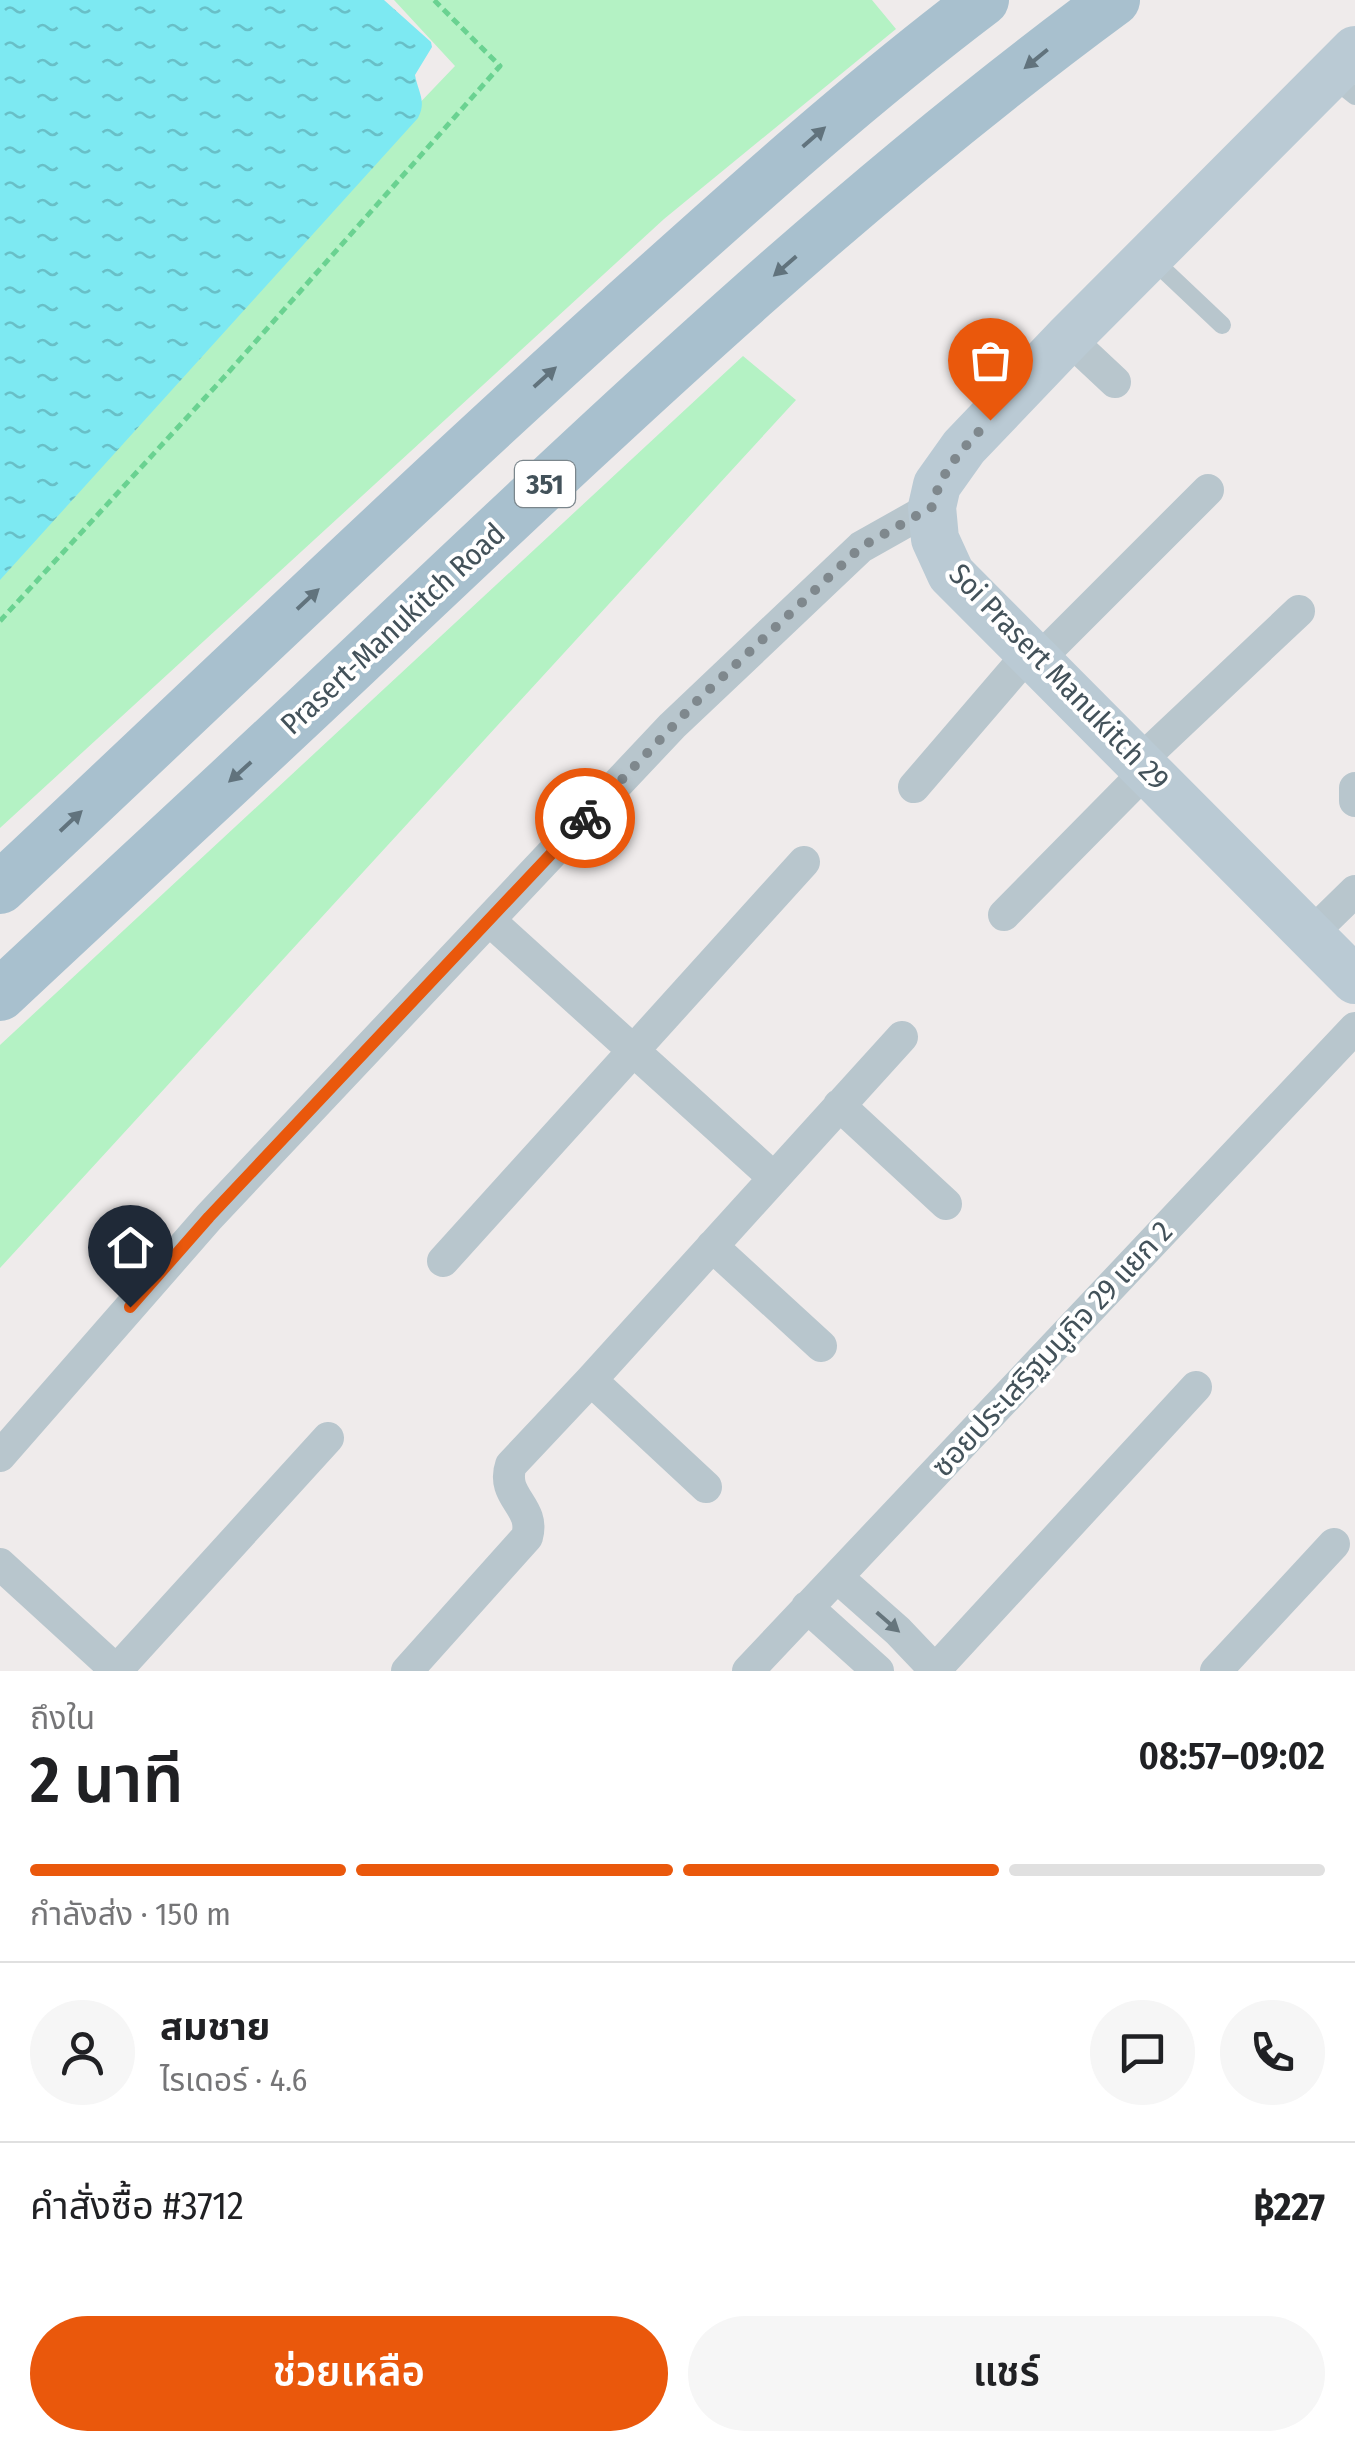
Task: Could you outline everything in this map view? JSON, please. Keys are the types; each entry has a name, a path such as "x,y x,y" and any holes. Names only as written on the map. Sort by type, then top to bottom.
{"main road":[{"name":"351","path":"0,888 552,370 902,61 983,0"},
{"name":"Prasert-Manukitch Road","path":"0,995 732,312 872,190 1114,0"}],"street":[{"path":"0,1456 209,1217 698,700 861,547 932,507 937,485 964,447 1068,338 1150,256 1347,74"},
{"path":"1068,338 1115,382"},
{"path":"914,787 1034,656 1208,490"},
{"name":"Soi Prasert Manukitch 29","path":"932,507 935,539 952,574 1340,957"},
{"path":"1004,915 1144,765 1299,611"},
{"path":"1355,788 1355,801"},
{"path":"443,1262 804,862"},
{"path":"1340,957 1355,891"},
{"path":"490,920 774,1178"},
{"name":"ซอยประเสริฐมนูกิจ 29 แยก 2","path":"748,1671 1355,1028"},
{"path":"406,1671 527,1537 528,1519 508,1486 511,1464 902,1038"},
{"path":"839,1105 946,1204"},
{"path":"712,1246 821,1346"},
{"path":"591,1380 706,1487"},
{"path":"837,1578 898,1631 935,1670 1196,1387"},
{"path":"0,1564 117,1671 328,1438"},
{"path":"1216,1671 1334,1544"},
{"path":"807,1607 878,1671"}],"lane":[{"path":"1150,256 1222,325"}],"path":[{"path":"0,621 226,375 500,66 434,0"}],"green space":[{"path":"394,0 872,0 896,29 664,219 0,828 0,542 455,66"},
{"path":"743,356 796,400 0,1268 0,1045"}],"water":[{"path":"0,0 384,0 432,47 415,75 422,101 418,118 0,580"}],"way so far":[{"path":"585,818 698,700 861,547 932,507 937,485 964,447 990,420"}],"route":[{"path":"130,1307 209,1217 585,818"}]}
